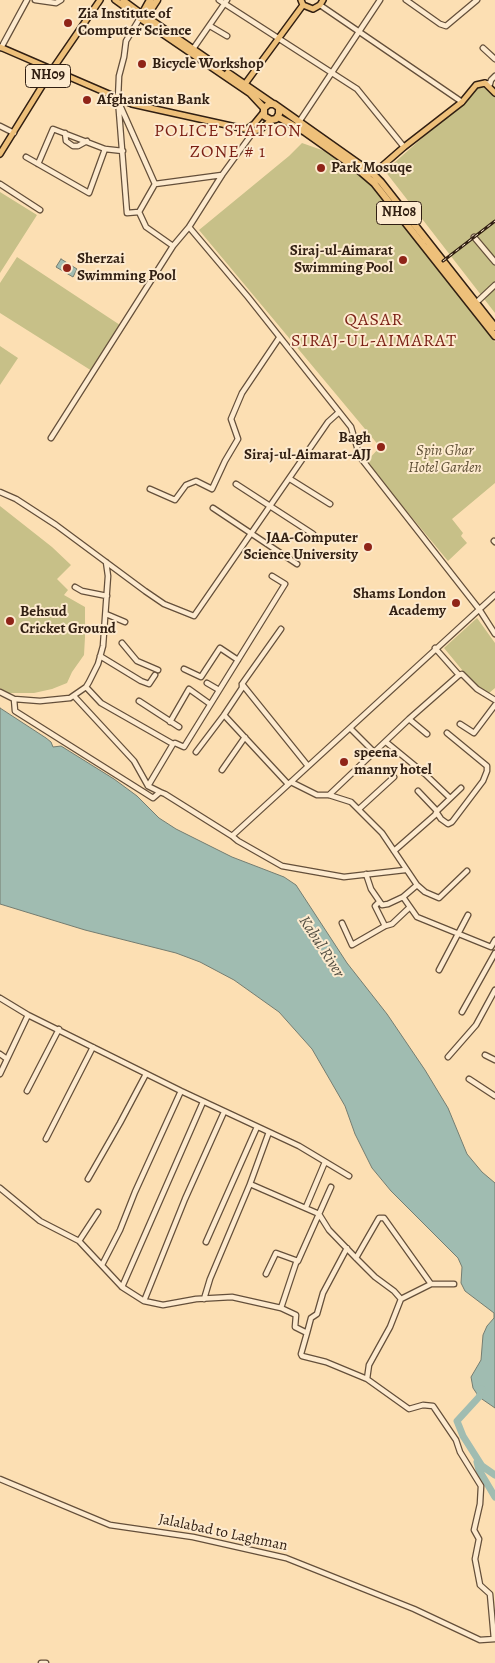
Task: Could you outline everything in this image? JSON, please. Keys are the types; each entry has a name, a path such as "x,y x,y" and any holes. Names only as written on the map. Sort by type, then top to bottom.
{"highway":[{"path":"143,17 150,0"},
{"path":"143,17 157,0"},
{"path":"143,17 250,93 264,110 266,118 271,120 278,117 277,106 269,104 264,110"},
{"name":"NH08","path":"143,17 245,84 373,174 495,327"},
{"name":"NH08","path":"278,117 305,132 374,183 495,336"}],"main road":[{"name":"NH09","path":"0,154 52,70 100,0"},
{"path":"115,0 143,17"},
{"path":"123,0 143,17"},
{"path":"245,84 302,2 313,9 321,2"},
{"path":"1,48 132,104 254,131 261,129 271,120"},
{"path":"373,174 462,102 476,85 485,83 495,93"},
{"path":"247,129 254,124 264,110"}],"street":[{"path":"1,48 27,0"},
{"path":"35,0 56,3 61,0"},
{"path":"219,0 226,2 330,74 357,89 404,147"},
{"path":"299,122 380,0"},
{"path":"406,0 440,24 446,26 477,0"},
{"path":"193,49 226,2"},
{"path":"321,2 359,31 462,102"},
{"path":"140,212 127,213 118,99 119,76 126,41 143,17"},
{"path":"210,26 227,36"},
{"path":"483,48 487,49 495,59"},
{"path":"485,83 490,84 495,76"},
{"path":"118,99 155,184"},
{"path":"0,126 14,133"},
{"path":"38,164 53,129 104,149 123,151"},
{"path":"50,438 173,246 189,227 222,175 254,131"},
{"path":"65,133 66,141 73,146 78,146 86,141"},
{"path":"26,157 89,193 104,149"},
{"path":"155,184 222,175"},
{"path":"0,184 40,210"},
{"path":"155,184 140,212 146,227 173,246"},
{"path":"189,227 248,297 351,428 360,457 480,609 495,634"},
{"path":"474,237 495,262"},
{"path":"479,300 495,285"},
{"path":"150,489 174,500 186,485 196,481 212,489 238,438 231,419 242,392 279,338"},
{"path":"0,492 16,499 56,525 161,602 194,616 328,422 338,413"},
{"path":"290,479 330,504"},
{"path":"236,484 313,534"},
{"path":"213,508 297,564"},
{"path":"0,692 14,698 40,701 74,696 86,687 98,664 103,646 108,576 106,562"},
{"path":"86,687 101,703 173,744 184,747 285,584 272,576"},
{"path":"75,587 82,591 107,596"},
{"path":"232,836 495,595"},
{"path":"106,614 125,622"},
{"path":"196,752 224,715 242,688 242,684 281,629"},
{"path":"122,644 137,661 158,670"},
{"path":"184,669 201,677 220,648 238,660"},
{"path":"435,648 459,675 462,674 477,689 495,700"},
{"path":"100,656 149,684 155,675"},
{"path":"329,795 409,719 459,675"},
{"path":"206,683 219,690"},
{"path":"242,684 308,766"},
{"path":"170,722 189,689 210,704"},
{"path":"74,696 134,761 148,786 232,836 238,842 282,866 344,877 405,870"},
{"path":"14,698 15,711 153,798 160,792"},
{"path":"139,701 179,727"},
{"path":"460,724 474,733 495,705"},
{"path":"224,715 290,783 317,795 329,795 350,802 359,809 382,833 405,870 425,892 439,898 467,871"},
{"path":"409,719 427,734"},
{"path":"350,728 374,752"},
{"path":"418,791 441,819 448,824 452,822 483,781 487,766 447,733"},
{"path":"222,770 245,737"},
{"path":"386,742 425,774 450,798"},
{"path":"148,786 173,744"},
{"path":"359,809 394,777"},
{"path":"394,851 461,788"},
{"path":"366,874 371,889 382,905 403,897 417,885"},
{"path":"403,897 417,916 491,948 495,940"},
{"path":"379,902 376,906 385,926"},
{"path":"342,923 352,945 392,924 410,907"},
{"path":"439,970 468,915"},
{"path":"462,1012 495,953"},
{"path":"448,1057 476,1024 495,990"},
{"path":"0,998 28,1015 146,1074 299,1146 349,1176"},
{"path":"0,1074 28,1015"},
{"path":"27,1091 59,1030"},
{"path":"46,1139 93,1047"},
{"path":"0,1054 7,1059"},
{"path":"485,1055 495,1060"},
{"path":"88,1179 146,1074"},
{"path":"469,1079 493,1095 495,1088"},
{"path":"102,1265 120,1230 135,1192 181,1091"},
{"path":"122,1287 203,1102"},
{"path":"144,1301 184,1199 224,1112"},
{"path":"206,1242 257,1127"},
{"path":"204,1299 210,1279 250,1184 269,1132"},
{"path":"306,1207 325,1162"},
{"path":"250,1184 320,1214 329,1230 375,1277 394,1291 401,1299"},
{"path":"282,1308 296,1263 331,1187"},
{"path":"0,1188 40,1221 79,1241 122,1287 144,1301 163,1305 232,1297 282,1308 296,1315 295,1327 308,1333"},
{"path":"79,1241 98,1212"},
{"path":"356,1258 379,1218 384,1218 431,1284"},
{"path":"347,1248 323,1293 317,1314 311,1318 302,1356 326,1362 367,1379 409,1409 423,1405 432,1406 456,1440 460,1452 481,1486 480,1504 474,1530 478,1539 475,1559 480,1585 490,1594 495,1639"},
{"path":"266,1274 276,1253 298,1261"},
{"path":"367,1379 369,1365 390,1327 401,1299 431,1284 454,1284"},
{"name":"Jalalabad to Laghman","path":"0,1479 110,1525 193,1536 286,1558 414,1609 480,1640 495,1639"},
{"path":"41,1663 46,1663"}],"green space":[{"path":"484,83 495,97 495,313 385,171"},
{"name":"Spin Ghar Hotel Garden","path":"302,143 333,154 354,169 381,194 495,342 495,483 452,519 463,533 461,536 467,543 448,561 366,462 380,447 199,230 289,156"},
{"path":"0,192 37,215 0,273"},
{"path":"17,257 120,325 92,371 0,313 0,283"},
{"path":"0,346 18,358 0,385"},
{"path":"0,506 52,547 71,565 57,579 68,590 64,595 85,607 84,655 67,683 52,689 34,693 8,693 0,688"},
{"path":"477,618 495,643 495,688 488,694 472,682 444,648"}],"water":[{"name":"Sherzai Swimming Pool","path":"61,259 77,269 73,277 56,267"},
{"name":"Kabul River","path":"0,708 46,738 53,747 61,746 114,779 137,796 159,818 176,829 232,857 284,877 296,885 347,963 387,1014 425,1070 448,1108 467,1154 482,1172 495,1183 495,1408 479,1397 473,1388 471,1377 481,1360 483,1335 487,1326 494,1318 494,1313 465,1291 461,1283 462,1267 458,1258 391,1191 372,1168 355,1134 345,1106 312,1049 279,1012 234,980 200,962 176,953 85,930 0,904"}],"waterway":[{"path":"482,1389 479,1397 457,1421 463,1436 482,1466 495,1475"},
{"path":"477,1462 479,1470 495,1497"}],"railway":[{"path":"443,261 495,221"}],"place":[{"name":"Zia Institute of Computer Science","path":"68,23"},
{"name":"Bicycle Workshop","path":"142,64"},
{"name":"Afghanistan Bank","path":"87,100"},
{"name":"Park Mosuqe","path":"321,168"},
{"name":"Siraj-ul-Aimarat Swimming Pool","path":"403,260"},
{"name":"Sherzai Swimming Pool","path":"67,268"},
{"name":"Bagh Siraj-ul-Aimarat-AJJ","path":"381,447"},
{"name":"JAA-Computer Science University","path":"368,547"},
{"name":"Shams London Academy","path":"456,603"},
{"name":"Behsud Cricket Ground","path":"10,621"},
{"name":"speena manny hotel","path":"344,762"}],"district":[{"name":"POLICE STATION ZONE # 1","path":"228,142"},
{"name":"QASAR SIRAJ-UL-AIMARAT","path":"374,331"}]}
